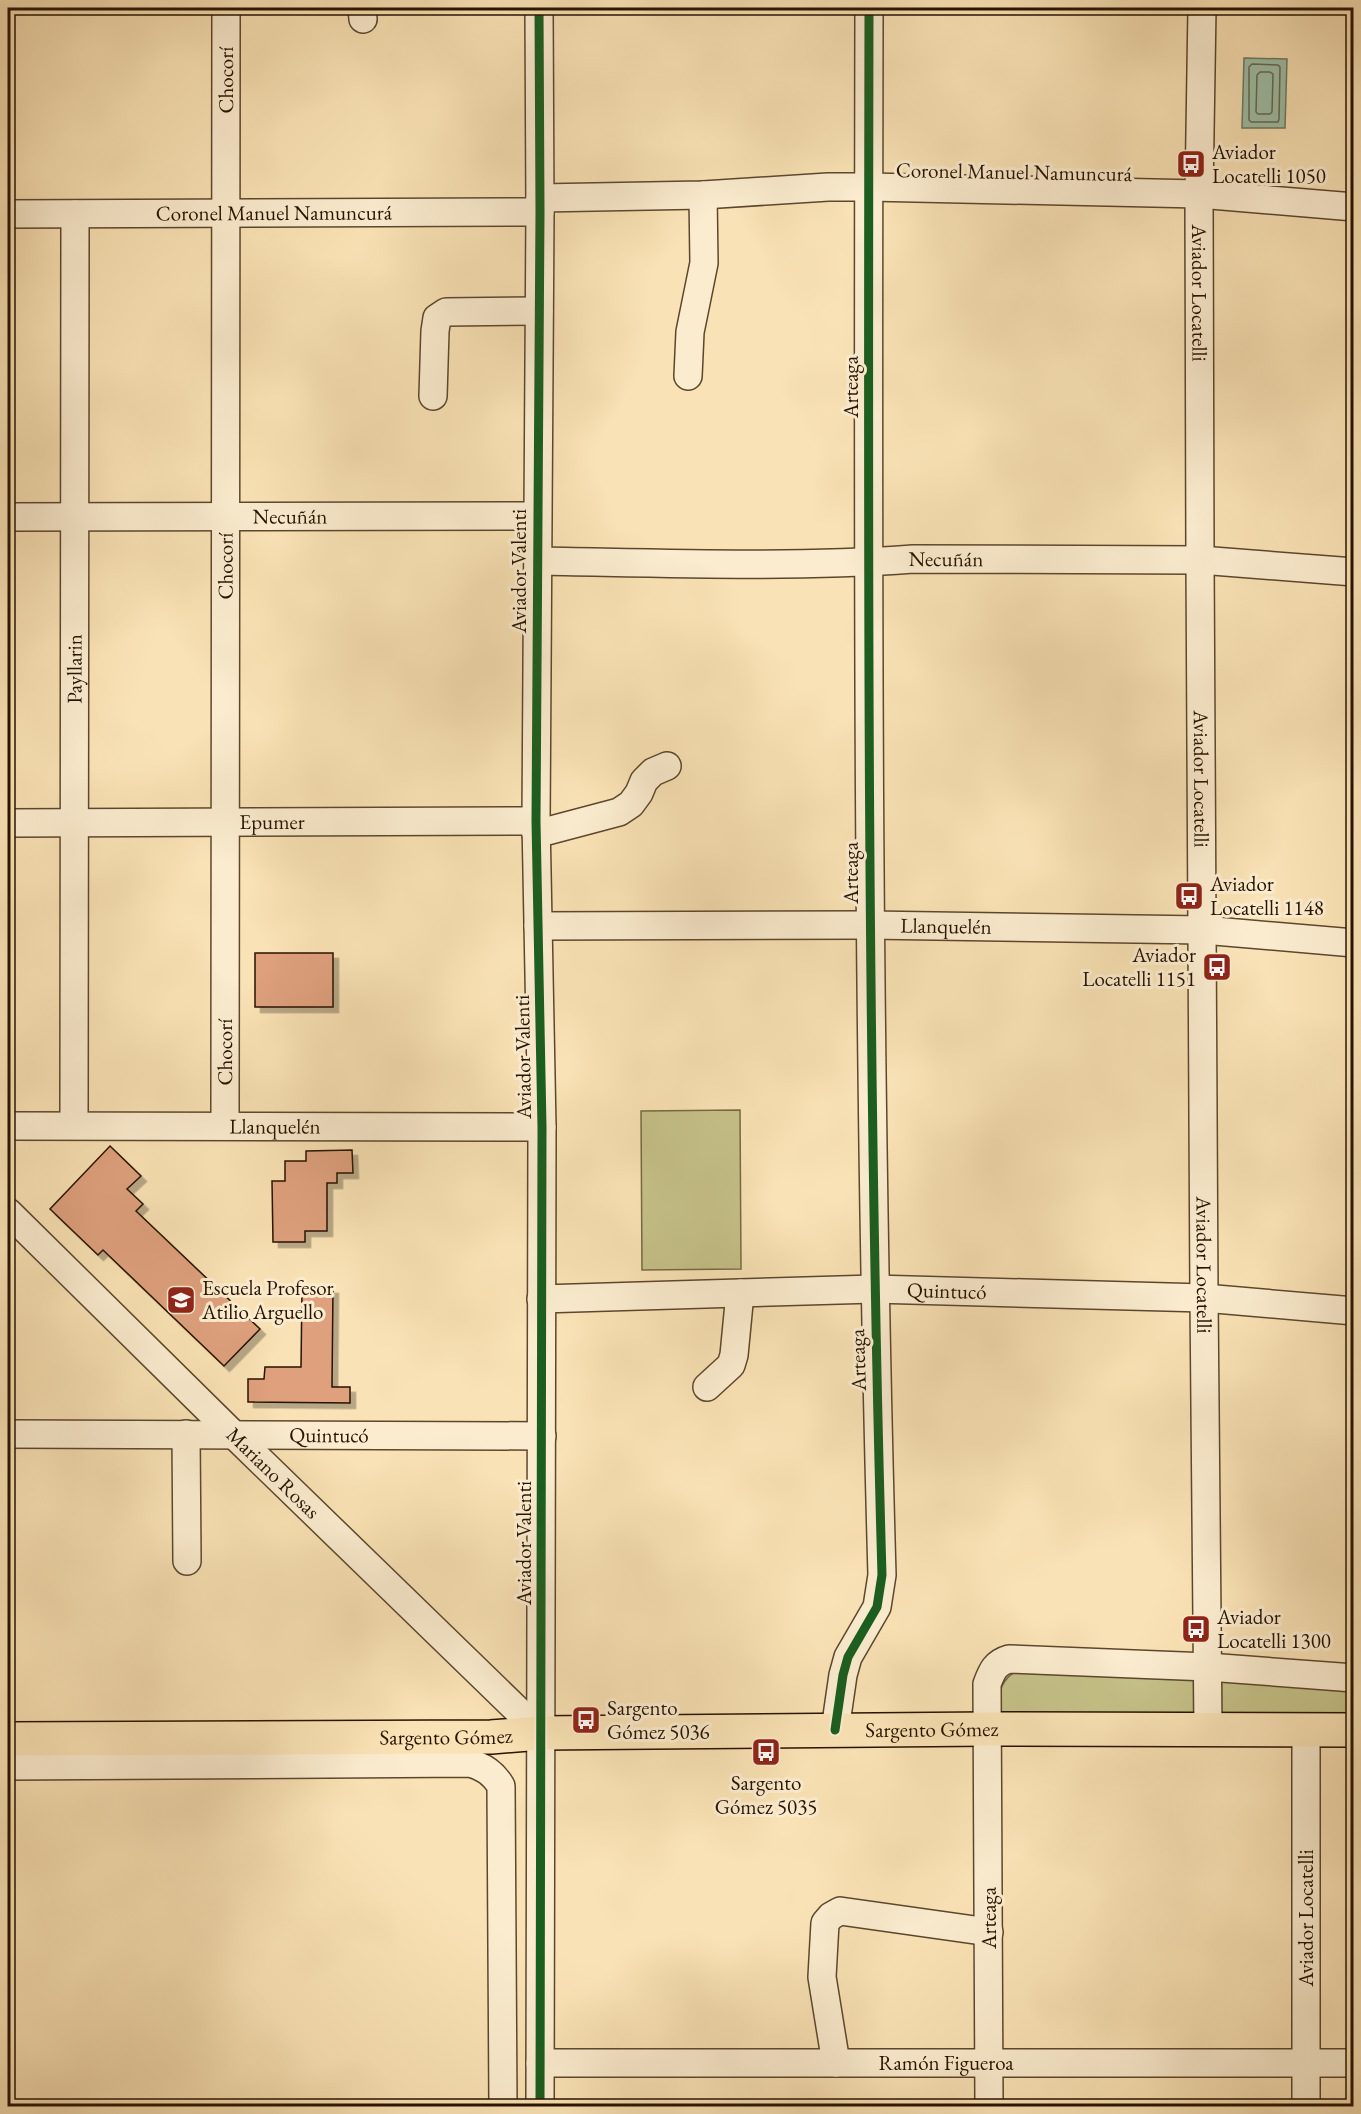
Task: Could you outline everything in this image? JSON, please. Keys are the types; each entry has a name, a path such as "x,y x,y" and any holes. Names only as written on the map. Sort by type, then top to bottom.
{"main road":[{"name":"Sargento Gómez","path":"8,1739 491,1737 541,1732 835,1730 1353,1730"}],"street":[{"name":"Chocorí","path":"225,1126 226,8"},
{"name":"Aviador Valenti","path":"539,8 536,828 542,1127 540,2106"},
{"name":"Arteaga","path":"835,1730 848,1657 877,1606 882,1575 874,1289 869,926 869,8"},
{"name":"Aviador Locatelli","path":"1202,8 1199,194 1200,560 1208,1729"},
{"name":"Coronel Manuel Namuncurá","path":"8,214 540,205 869,187 1199,194 1353,207"},
{"path":"688,376 690,332 704,263 703,195"},
{"name":"Payllarin","path":"74,1125 75,214"},
{"path":"433,396 437,318 446,312 539,311"},
{"name":"Necuñán","path":"8,517 537,516"},
{"name":"Necuñán","path":"538,561 712,564 869,562 913,559 1200,560 1353,572"},
{"name":"Epumer","path":"8,823 225,822 536,828 619,812 631,804 644,781 653,772 667,766"},
{"name":"Llanquelén","path":"538,926 869,926 1203,930 1353,943"},
{"name":"Llanquelén","path":"8,1126 542,1127"},
{"name":"Mariano Rosas","path":"8,1212 541,1732"},
{"name":"Quintucó","path":"541,1299 874,1289 1204,1298 1353,1311"},
{"path":"707,1387 731,1365 740,1293"},
{"name":"Quintucó","path":"8,1434 542,1436"},
{"path":"186,1434 187,1561"},
{"name":"Arteaga","path":"989,2106 987,1684 992,1670 1000,1661 1009,1659 1208,1667"},
{"path":"1208,1667 1353,1678"},
{"name":"Aviador Locatelli","path":"1306,1730 1306,2106"},
{"path":"8,1766 470,1763 481,1766 495,1775 501,1786 503,2106"},
{"path":"836,2063 822,1977 825,1923 831,1916 840,1911 989,1932"},
{"name":"Ramón Figueroa","path":"540,2063 1353,2063"}],"shaded area":[{"path":"740,1110 741,1269 642,1270 641,1111"},
{"path":"1017,1671 1200,1674 1195,1718 995,1715 1003,1684"},
{"path":"1218,1678 1353,1688 1353,1722 1222,1721"}],"water":[{"path":"1244,58 1287,59 1285,128 1242,128"}],"building":[{"path":"255,953 333,953 333,1007 255,1007"},
{"path":"110,1146 141,1176 127,1189 143,1204 136,1211 260,1329 224,1366 103,1250 98,1255 50,1209"},
{"path":"352,1150 353,1173 337,1173 337,1183 327,1183 327,1231 305,1231 305,1242 273,1242 272,1181 285,1181 285,1161 306,1161 306,1151"},
{"path":"302,1288 333,1288 332,1387 350,1387 350,1403 248,1402 248,1379 264,1379 265,1367 301,1367"}],"cycle path":[{"path":"539,8 536,821 542,1127 540,2106"},
{"path":"835,1730 848,1657 877,1607 882,1575 871,987 869,8"}],"place":[{"name":"Aviador Locatelli 1050","path":"1191,164"},
{"name":"Aviador Locatelli 1148","path":"1189,896"},
{"name":"Aviador Locatelli 1151","path":"1217,967"},
{"name":"Escuela Profesor Atilio Arguello","path":"181,1300"},
{"name":"Aviador Locatelli 1300","path":"1196,1629"},
{"name":"Sargento Gómez 5036","path":"586,1720"},
{"name":"Sargento Gómez 5035","path":"766,1752"}]}
